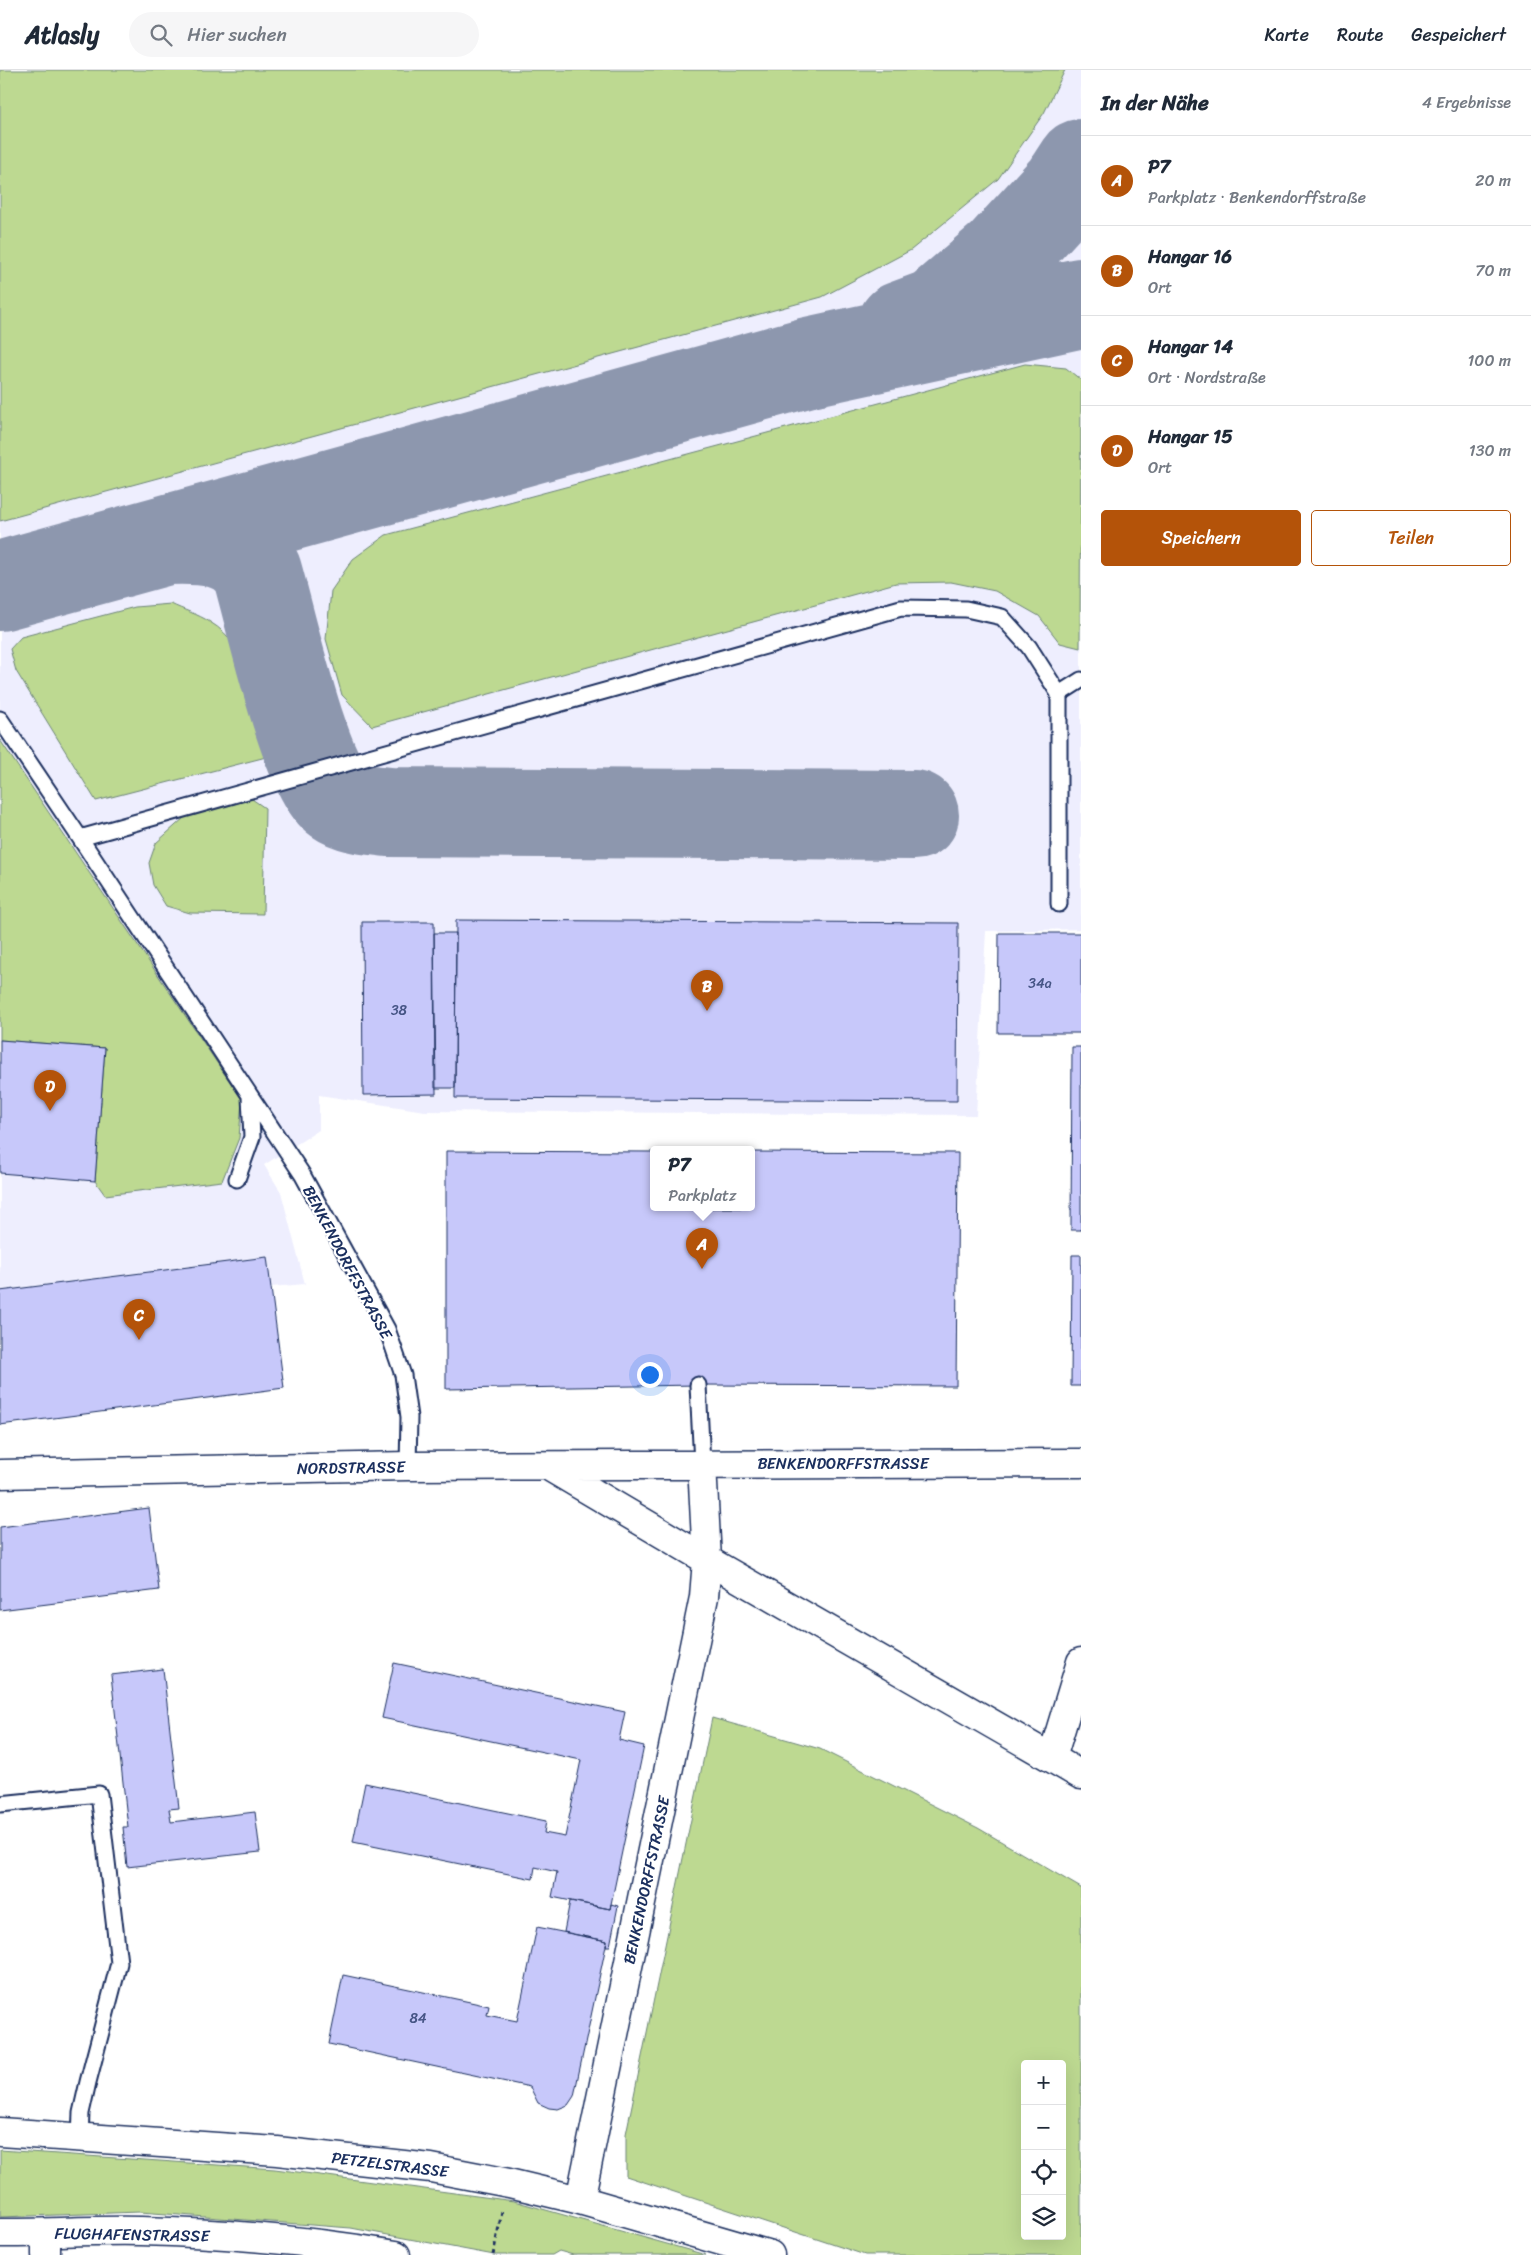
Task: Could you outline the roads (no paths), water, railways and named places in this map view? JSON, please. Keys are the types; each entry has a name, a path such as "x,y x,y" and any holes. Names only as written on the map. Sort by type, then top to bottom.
{"street":[{"name":"BENKENDORFFSTRASSE","path":"580,2200 704,1597 707,1560 702,1464 1081,1463"},
{"name":"NORDSTRASSE","path":"0,1474 408,1466 702,1464"},
{"path":"548,1465 707,1560 1081,1775"},
{"path":"1052,1758 1081,1662"},
{"name":"PETZELSTRASSE","path":"0,2132 276,2151 430,2168 509,2182 580,2200 770,2255"},
{"name":"FLUGHAFENSTRASSE","path":"0,2249 140,2231 249,2236 348,2247 396,2255"},
{"name":"FLUGHAFENSTRASSE","path":"0,2233 46,2244"}],"lane":[{"path":"80,838 901,608 966,609 1002,617 1029,647 1059,694 1059,904"},
{"path":"1059,694 1081,680"},
{"name":"BENKENDORFFSTRASSE","path":"0,719 302,1174 387,1329 403,1375 409,1417 408,1466"},
{"path":"236,1179 252,1137 250,1095"},
{"path":"698,1385 702,1464"},
{"path":"0,1804 99,1794 119,1963 81,2113 80,2138"}],"place":[{"name":"Hangar 16","path":"707,1011"},
{"name":"Hangar 15","path":"50,1111"},
{"name":"P7","path":"702,1269"},
{"name":"Hangar 14","path":"139,1340"}]}
